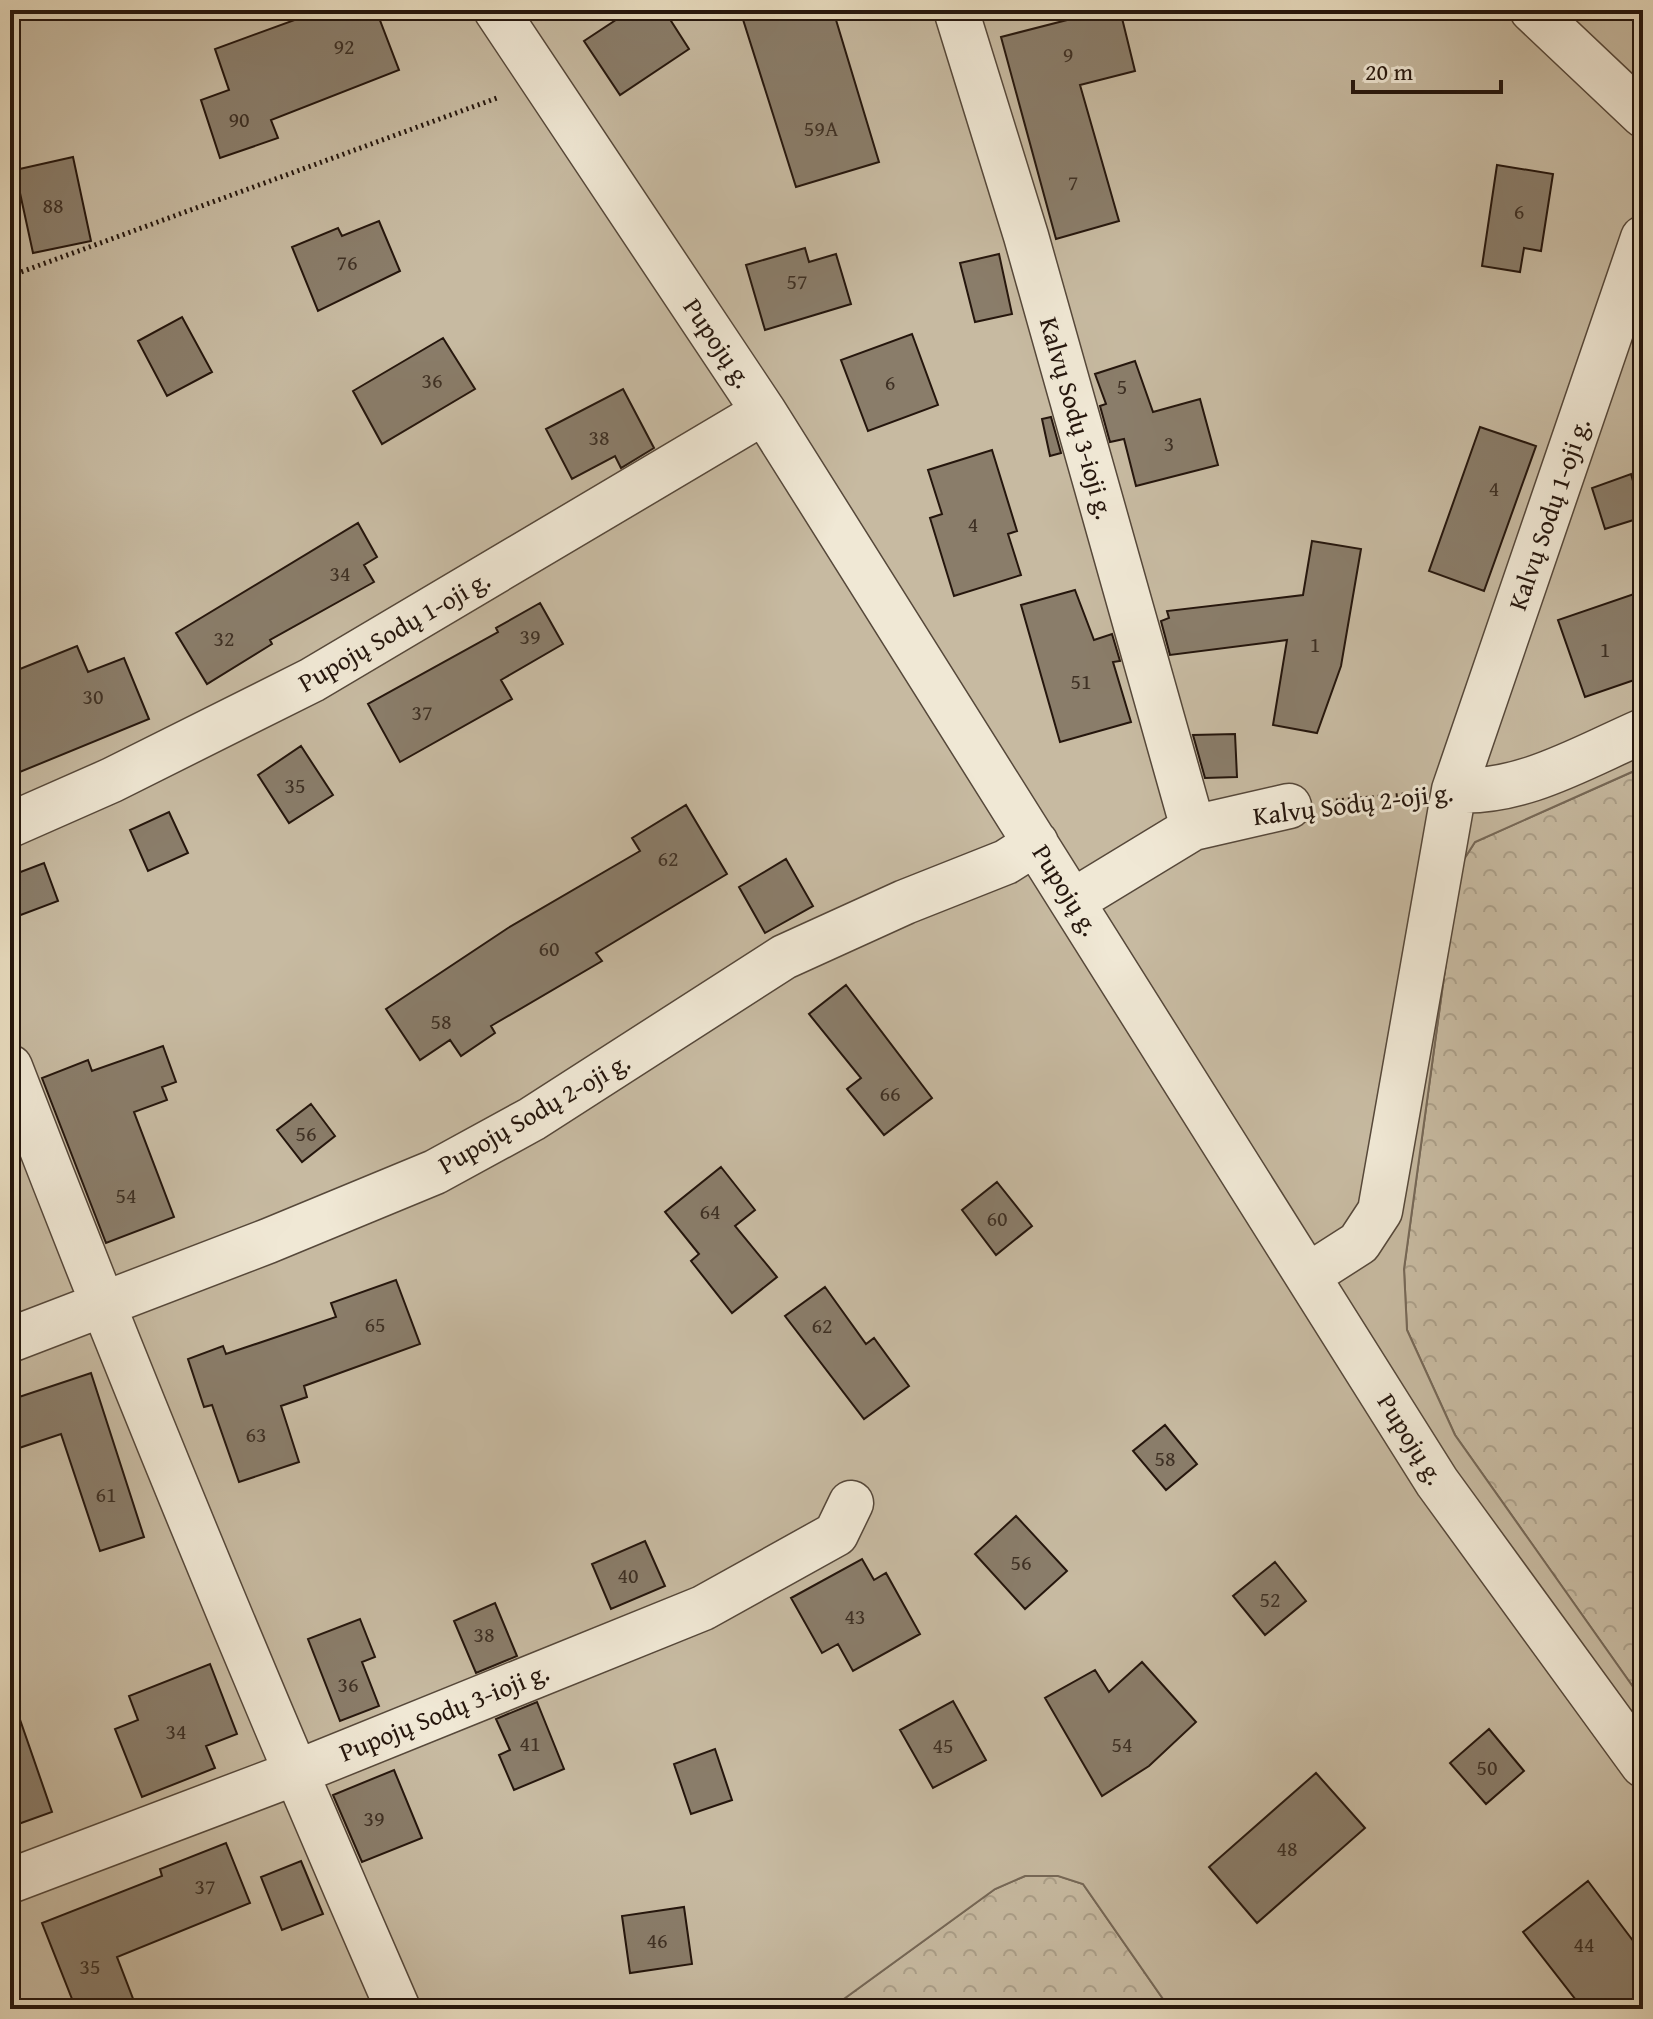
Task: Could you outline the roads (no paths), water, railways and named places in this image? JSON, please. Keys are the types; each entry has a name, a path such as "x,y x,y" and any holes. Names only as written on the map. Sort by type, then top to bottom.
{"street":[{"name":"Pupojų g.","path":"496,10 764,412 1437,1482 1643,1765"},
{"name":"Kalvų Sodų 3-ioji g.","path":"956,10 1026,236 1193,828"},
{"path":"1532,10 1643,115"},
{"name":"Kalvų Sodų 1-oji g.","path":"1309,1275 1359,1243 1380,1211 1454,790 1643,238"},
{"name":"Pupojų Sodų 1-oji g.","path":"10,825 112,780 312,680 764,412"},
{"name":"Kalvų Sodų 2-oji g.","path":"1454,790 1480,792 1516,786 1643,731"},
{"name":"Kalvų Sodų 2-oji g.","path":"1073,901 1193,828 1289,806"},
{"name":"Pupojų Sodų 2-oji g.","path":"10,1340 268,1241 435,1172 532,1119 784,957 905,902 1006,862 1036,843"},
{"path":"10,1067 101,1304 295,1773 398,2009"},
{"name":"Pupojų Sodų 3-ioji g.","path":"10,1881 295,1773 703,1608 836,1534 851,1503"}]}
